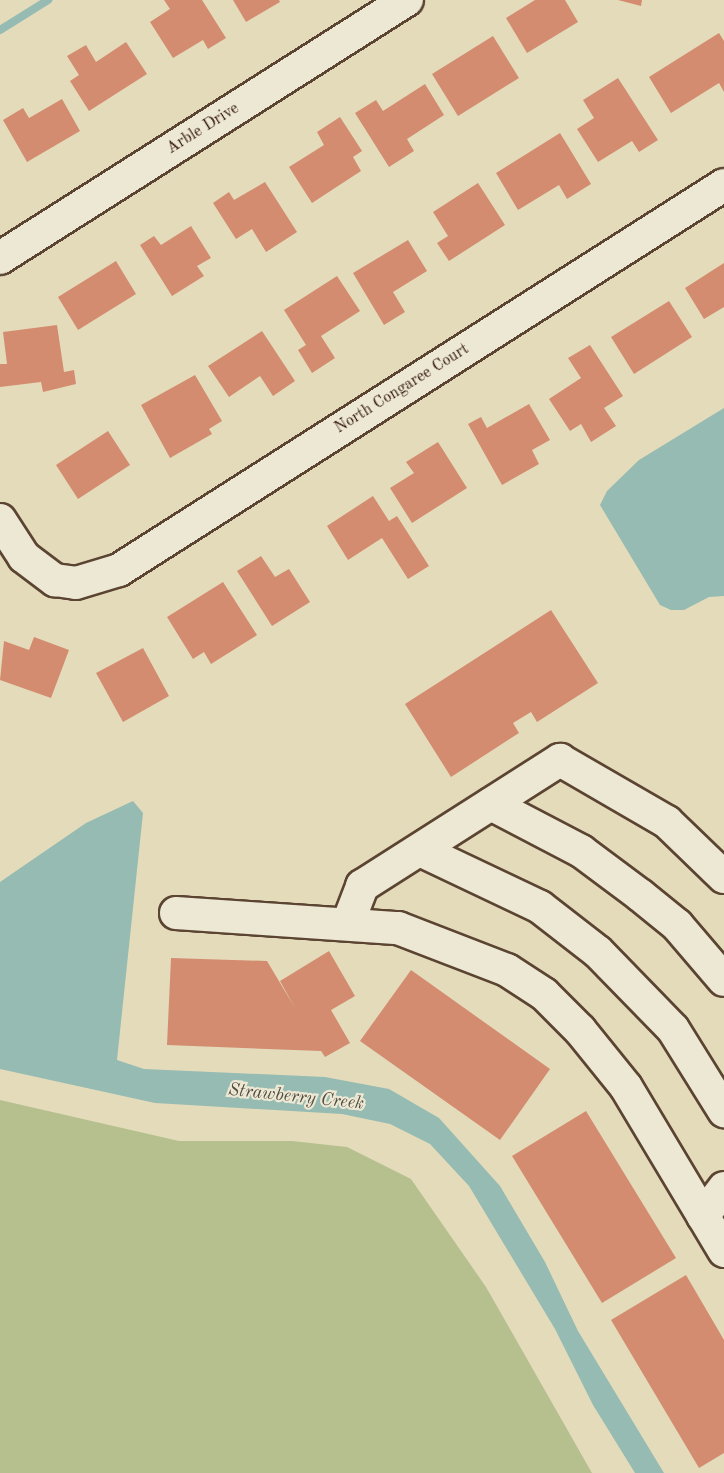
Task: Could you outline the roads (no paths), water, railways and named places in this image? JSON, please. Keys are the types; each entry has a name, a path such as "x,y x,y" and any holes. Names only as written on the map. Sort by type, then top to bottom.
{"street":[{"name":"Arble Drive","path":"0,258 407,0"},
{"name":"North Congaree Court","path":"0,519 24,557 37,569 55,580 76,583 119,570 724,185"},
{"path":"348,923 362,886 560,760 667,822 724,877"},
{"path":"491,804 581,851 640,895 677,925 724,980"},
{"path":"420,850 540,907 598,952 674,1029 724,1112"},
{"path":"176,913 398,928 507,970 544,994 580,1030 626,1087 724,1251"},
{"path":"703,1216 724,1188"}],"water":[{"path":"724,408 724,596 709,597 684,610 671,610 660,605 600,505 607,491 639,460"},
{"name":"Strawberry Creek","path":"133,801 143,813 117,1060 144,1069 325,1077 389,1089 439,1118 500,1186 545,1262 578,1331 664,1473 635,1473 593,1405 555,1329 469,1186 430,1144 390,1124 342,1114 155,1103 0,1069 0,882 86,823"}],"waterway":[{"path":"0,30 48,0"}]}
